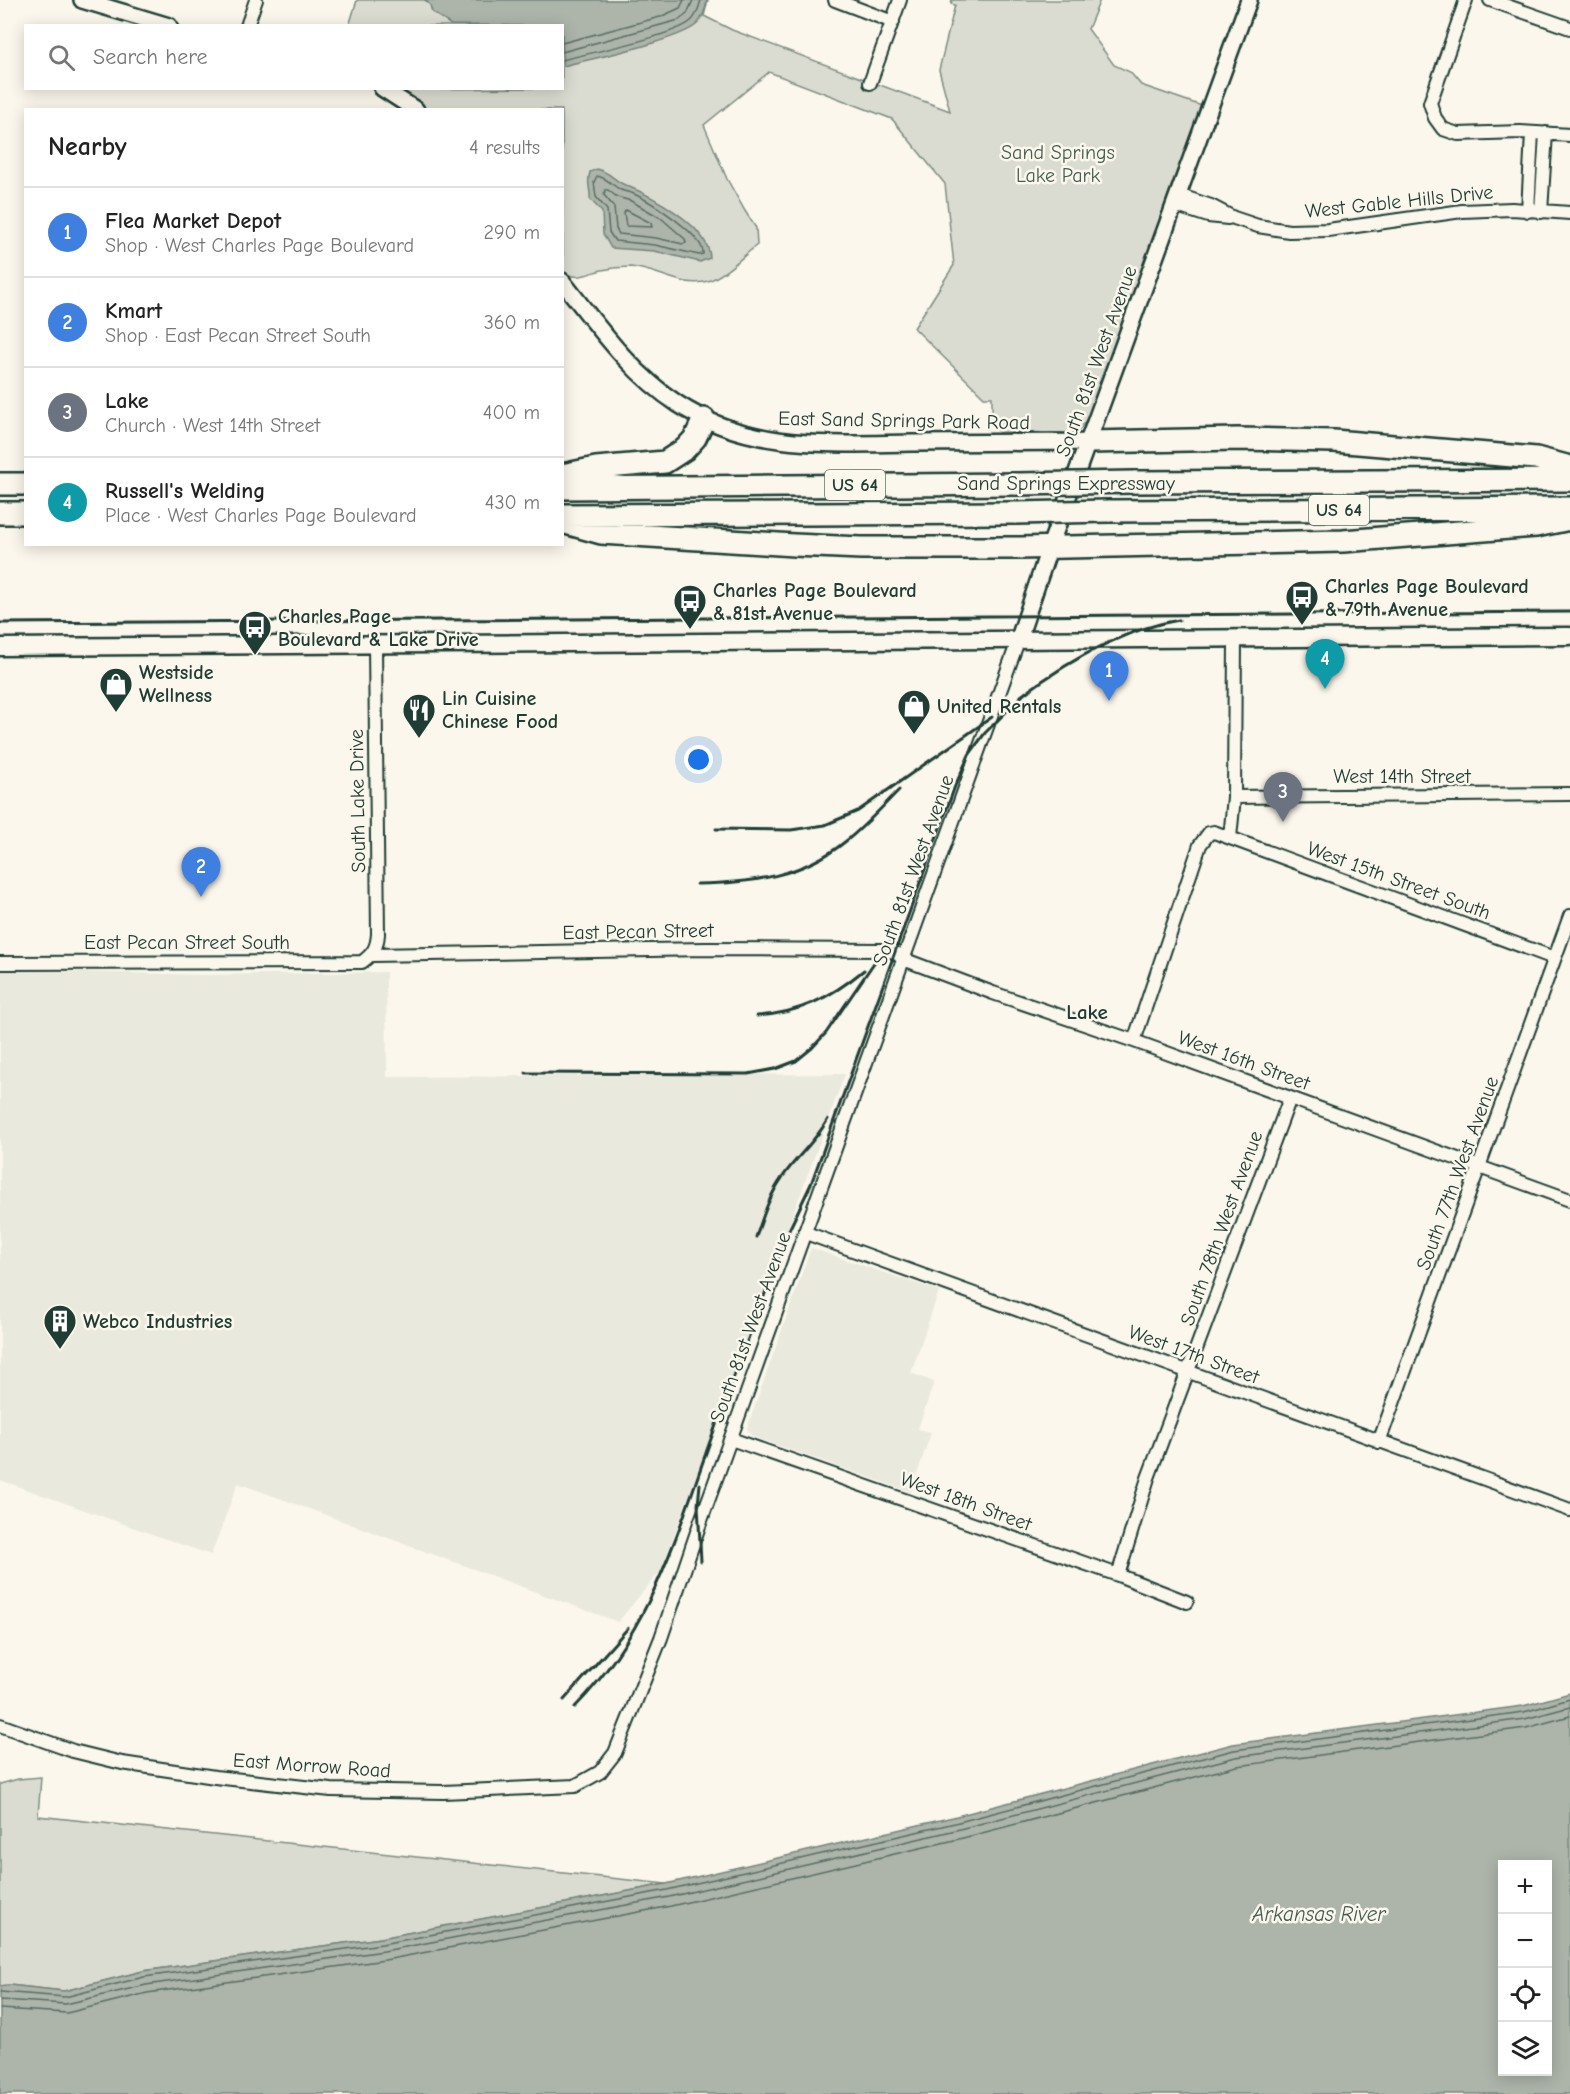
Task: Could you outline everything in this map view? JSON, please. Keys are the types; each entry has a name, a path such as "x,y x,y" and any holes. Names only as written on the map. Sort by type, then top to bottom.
{"highway":[{"path":"564,475 596,468 665,462 685,449 704,419"},
{"path":"1090,442 1238,439 1334,441 1536,458 1570,467"},
{"name":"Sand Springs Expressway","path":"564,488 1570,480"},
{"path":"0,484 24,484"},
{"name":"Sand Springs Expressway","path":"564,515 1570,508"},
{"path":"0,513 24,513"},
{"path":"564,523 601,533 861,548 1263,544 1343,541 1536,526 1570,519"}],"main road":[{"path":"0,647 1570,636"}],"street":[{"path":"82,0 162,24"},
{"path":"249,24 256,0"},
{"path":"835,0 893,22"},
{"path":"870,83 900,0"},
{"name":"South 81st West Avenue","path":"615,1753 661,1638 1050,546 1090,442 1249,0"},
{"path":"1466,0 1430,103 1435,118 1443,129 1458,134 1526,132 1566,135"},
{"path":"1490,0 1570,28"},
{"path":"385,90 413,108"},
{"path":"1526,132 1528,211"},
{"path":"1541,212 1546,134"},
{"name":"West Gable Hills Drive","path":"1176,200 1210,206 1234,218 1258,226 1307,232 1462,211 1570,213"},
{"name":"East Sand Springs Park Road","path":"564,283 636,370 678,404 704,419 738,432 793,443 1090,442"},
{"path":"1134,1041 1200,845 1209,833 1214,832 1230,838 1234,797 1235,639"},
{"name":"South Lake Drive","path":"372,955 378,946 375,645"},
{"name":"West 14th Street","path":"1234,797 1570,795"},
{"name":"West 15th Street South","path":"1230,838 1554,958"},
{"name":"South 77th West Avenue","path":"1379,1442 1570,916"},
{"name":"East Pecan Street","path":"372,955 705,949 884,950 895,952 903,959"},
{"name":"East Pecan Street South","path":"0,963 362,962 372,955"},
{"name":"West 16th Street","path":"903,959 1570,1200"},
{"name":"South 78th West Avenue","path":"1118,1575 1148,1478 1179,1391 1189,1372 1290,1098"},
{"name":"West 17th Street","path":"806,1233 1570,1510"},
{"name":"West 18th Street","path":"731,1439 1118,1575 1187,1602"},
{"name":"East Morrow Road","path":"0,1725 73,1751 123,1763 331,1790 443,1792 575,1786 600,1772 615,1753"}],"shaded area":[{"path":"0,970 208,975 386,972 387,1077 845,1074 661,1570 618,1622 238,1483 211,1555 0,1480"},
{"path":"811,1248 939,1291 911,1373 934,1382 918,1429 931,1433 911,1492 751,1436 747,1428"}],"green space":[{"name":"Sand Springs Lake Park","path":"357,0 708,0 704,16 732,30 950,111 939,70 955,5 951,4 952,0 1100,0 1088,29 1114,65 1130,72 1141,85 1202,106 1169,192 1110,366 1084,423 1073,436 1063,436 1062,433 999,432 992,423 992,397 984,397 914,328 954,265 945,184 892,119 769,72 704,125 727,179 756,228 757,245 721,275 698,283 630,267 572,276 564,272 564,108 420,108 394,90 564,90 564,24 350,24"},
{"path":"41,1777 38,1816 666,1884 381,1938 143,1971 64,1991 0,1986 0,1784 18,1779"}],"water":[{"path":"425,0 707,0 700,20 686,31 653,43 564,66 564,24 450,24 432,12"},
{"path":"597,169 663,204 690,224 707,246 710,258 700,262 654,251 611,248 603,234 602,212 590,199 590,172"},
{"name":"Arkansas River","path":"1570,1693 1570,2094 0,2094 0,1986 64,1991 143,1971 381,1938 666,1884 953,1817 1233,1744 1523,1706"}],"railway":[{"path":"0,623 1570,612"},
{"path":"1021,696 1076,659 1116,639 1158,624 1179,620"},
{"path":"575,1707 602,1677 624,1645 659,1579 789,1230 811,1184 955,786 969,755 985,733 1026,692"},
{"path":"716,829 791,830 825,825 858,811 992,717"},
{"path":"697,884 737,882 775,876 812,863 853,835 899,790"},
{"path":"526,1073 748,1074 775,1069 796,1061 826,1033 897,929"},
{"path":"757,1016 801,1008 839,989 864,970"},
{"path":"756,1237 777,1185 818,1135 828,1119"},
{"path":"700,1484 698,1505 701,1561"},
{"path":"564,1700 628,1628"}],"place":[{"name":"Charles Page Boulevard & 79th Avenue","path":"1302,626"},
{"name":"Charles Page Boulevard & 81st Avenue","path":"690,630"},
{"name":"Charles Page Boulevard & Lake Drive","path":"255,656"},
{"name":"Russell's Welding","path":"1325,689"},
{"name":"Flea Market Depot","path":"1109,701"},
{"name":"Westside Wellness","path":"116,713"},
{"name":"United Rentals","path":"914,735"},
{"name":"Lin Cuisine Chinese Food","path":"419,739"},
{"name":"Lake","path":"1283,822"},
{"name":"Kmart","path":"201,897"},
{"name":"Webco Industries","path":"60,1350"}],"district":[{"name":"Lake","path":"1087,1012"}]}
